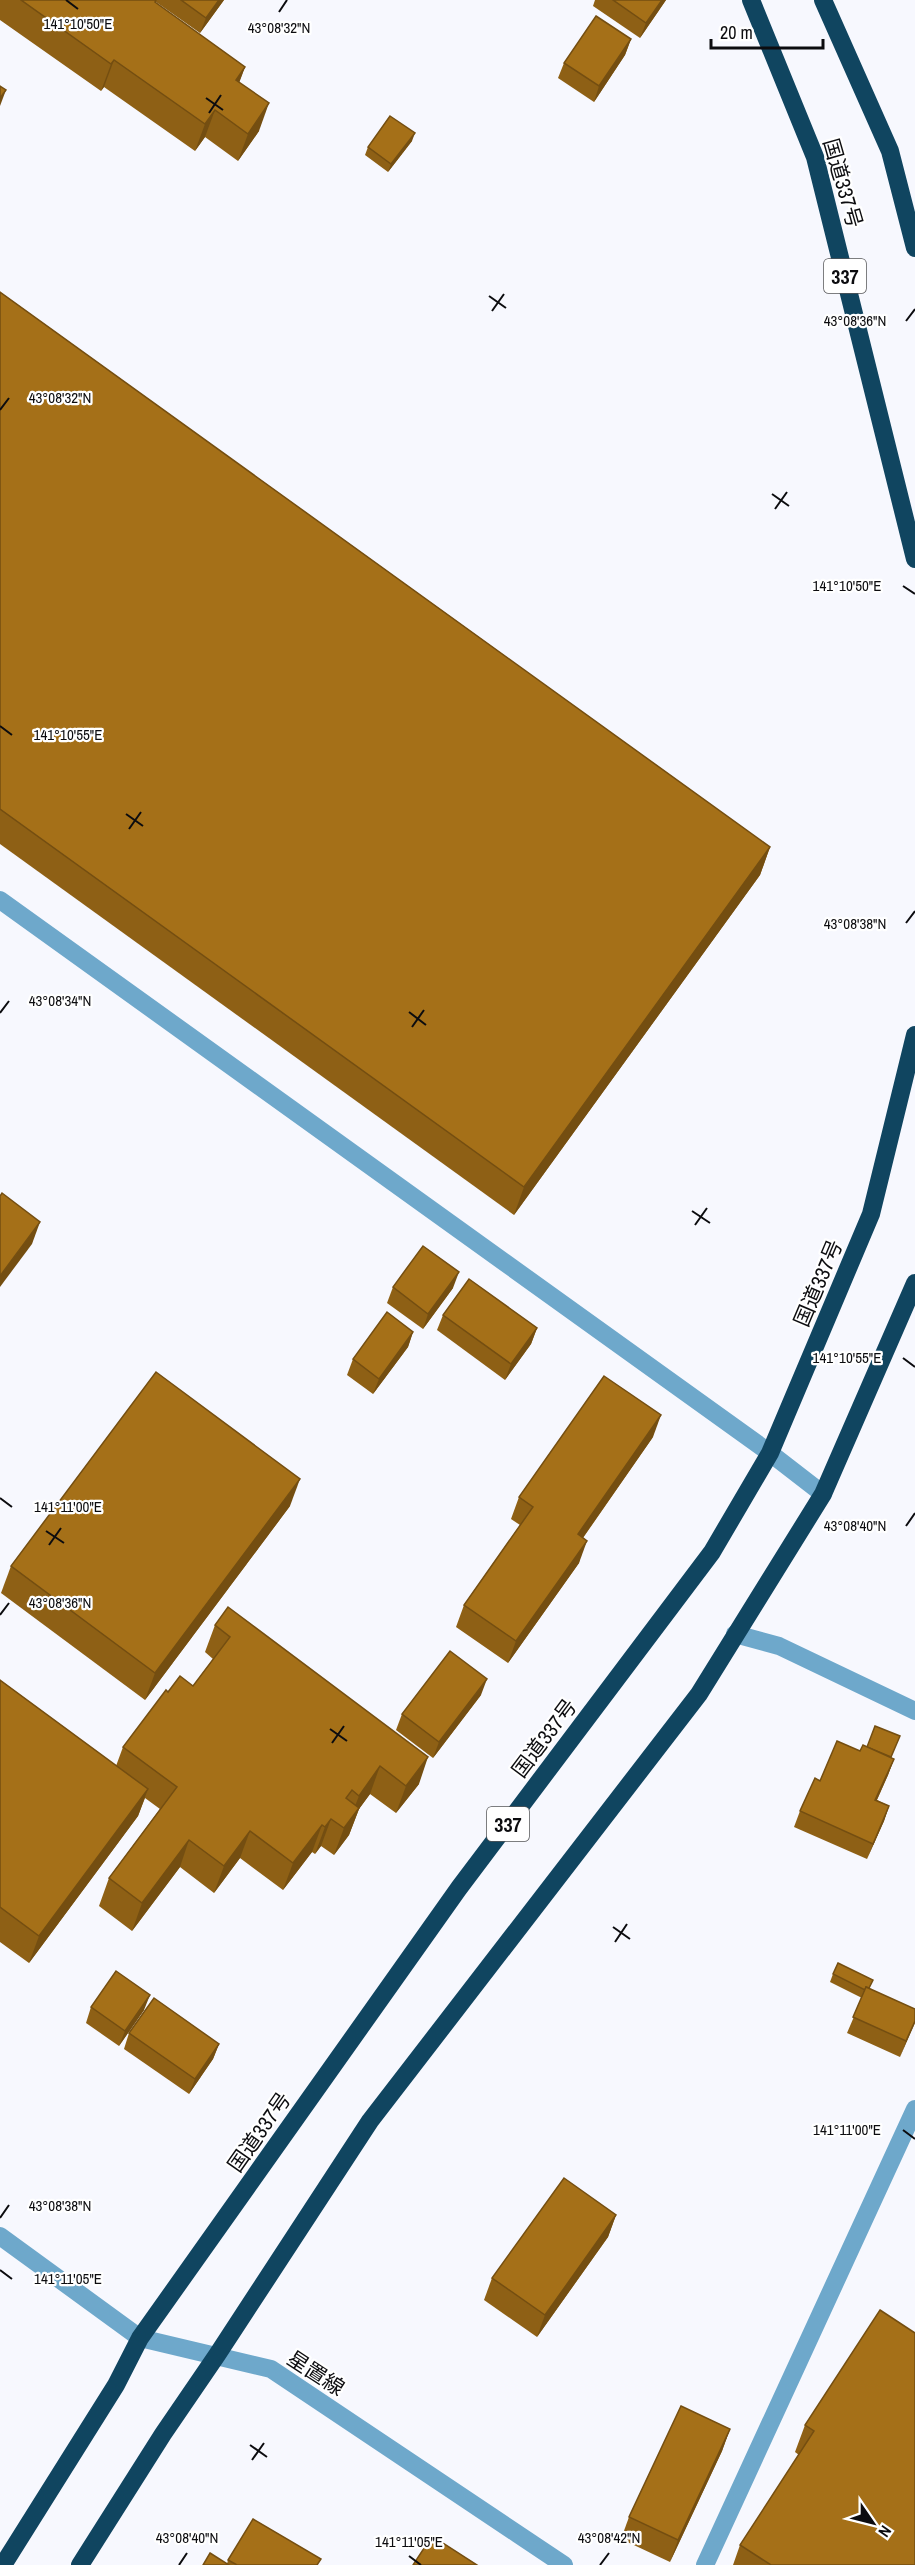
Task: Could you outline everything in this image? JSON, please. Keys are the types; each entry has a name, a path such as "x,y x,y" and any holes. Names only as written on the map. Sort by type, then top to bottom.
{"highway":[{"name":"国道337号","path":"751,0 815,157 915,559"},
{"path":"822,0 890,152 915,248"},
{"name":"国道337号","path":"3,2565 116,2385 140,2338 459,1888 712,1552 770,1453 871,1214 915,1035"},
{"path":"80,2565 163,2433 218,2355 370,2121 699,1694 823,1494 915,1283"}],"street":[{"path":"0,900 770,1453 823,1494"},
{"path":"735,1634 779,1646 915,1711"},
{"path":"705,2565 915,2109"},
{"name":"星置線","path":"0,2236 140,2338 271,2369 564,2565"}],"building":[{"path":"21,0 156,0 155,2 245,67 236,80 269,103 248,134 215,110 205,124 114,60 111,64"},
{"path":"181,0 219,0 206,18"},
{"path":"613,0 662,0 646,23"},
{"path":"596,16 631,39 599,86 564,63"},
{"path":"0,86 6,90 0,98"},
{"path":"390,116 415,133 391,164 368,147"},
{"path":"0,292 770,847 524,1187 0,809"},
{"path":"2,1193 40,1222 0,1276 0,1196"},
{"path":"423,1246 459,1272 428,1314 393,1287"},
{"path":"469,1279 537,1328 511,1364 443,1315"},
{"path":"387,1312 413,1332 379,1379 353,1359"},
{"path":"156,1372 300,1479 155,1673 11,1566"},
{"path":"604,1376 661,1415 578,1534 587,1541 516,1641 464,1605 533,1507 519,1497"},
{"path":"228,1607 428,1757 406,1786 380,1766 359,1796 352,1790 346,1798 359,1808 344,1828 331,1819 325,1827 322,1825 293,1863 250,1831 224,1866 189,1840 142,1903 109,1878 177,1787 123,1747 166,1690 168,1692 180,1676 193,1686 230,1637 215,1625"},
{"path":"450,1651 487,1679 439,1742 402,1714"},
{"path":"0,1680 148,1789 39,1936 0,1907"},
{"path":"875,1726 900,1736 891,1757 867,1747"},
{"path":"837,1741 860,1751 863,1745 894,1759 875,1800 889,1806 873,1844 800,1811 815,1778 820,1781"},
{"path":"838,1963 873,1980 869,1988 866,1987 865,1990 833,1974"},
{"path":"116,1971 150,1995 125,2031 91,2007"},
{"path":"866,1987 915,2009 915,2021 906,2041 853,2017"},
{"path":"154,1998 219,2044 195,2079 129,2033"},
{"path":"564,2178 616,2215 545,2315 492,2278"},
{"path":"880,2310 915,2333 915,2565 771,2565 740,2545 814,2431 805,2425"},
{"path":"681,2406 730,2429 678,2540 629,2517"},
{"path":"253,2519 321,2559 317,2565 237,2565 228,2560"},
{"path":"432,2536 477,2565 413,2565"},
{"path":"210,2553 229,2565 203,2565"}]}
